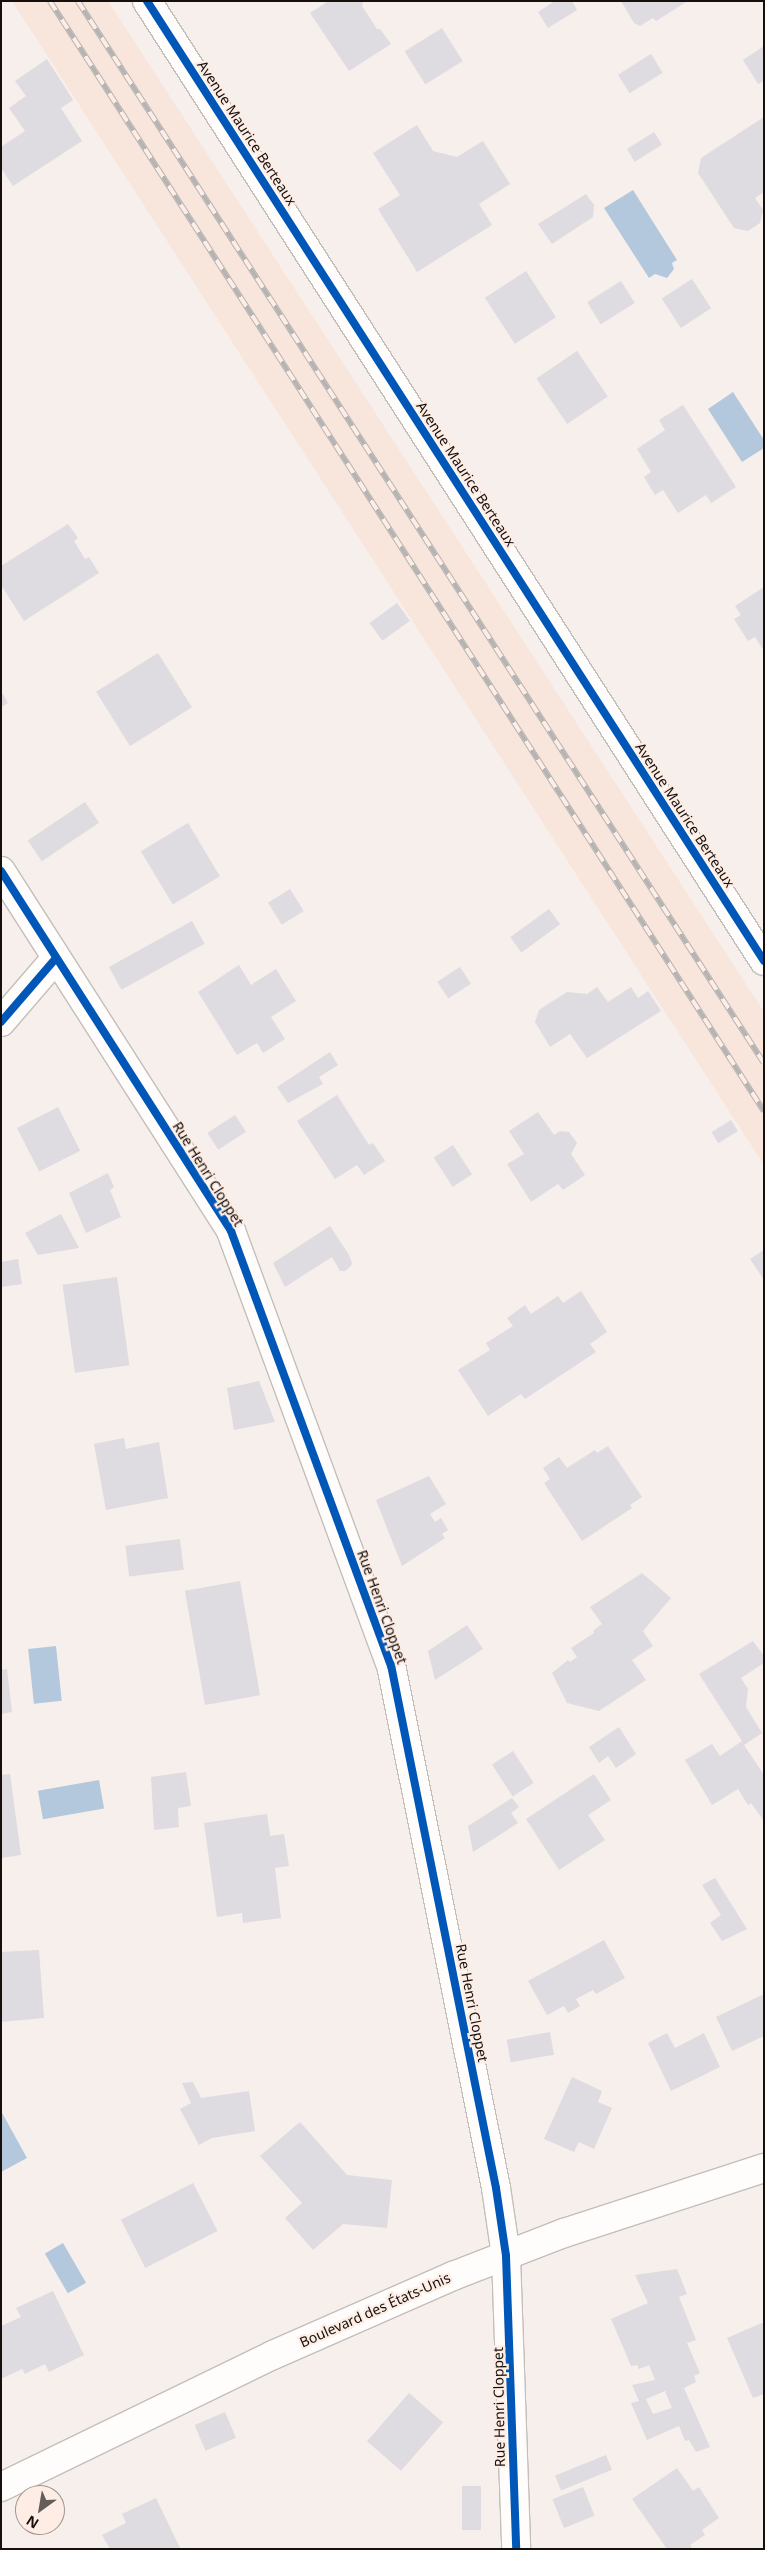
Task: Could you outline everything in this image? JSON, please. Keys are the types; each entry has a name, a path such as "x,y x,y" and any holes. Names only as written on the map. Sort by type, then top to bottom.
{"street":[{"name":"Avenue Maurice Berteaux","path":"147,1 764,960"},
{"name":"Rue Henri Cloppet","path":"1,871 231,1231 390,1665 494,2178 506,2256 516,2549"},
{"path":"1,1022 56,958"},
{"name":"Boulevard des États-Unis","path":"1,2488 273,2355 453,2276 564,2233 764,2168"}],"shaded area":[{"path":"12,1 108,1 764,1012 764,1165"}],"water":[{"path":"633,190 677,260 672,263 674,269 667,278 655,274 649,278 604,208"},
{"path":"733,392 764,440 764,448 742,462 708,409"},
{"path":"56,1646 62,1701 34,1704 28,1649"},
{"path":"99,1780 104,1809 43,1819 38,1791"},
{"path":"1,2111 27,2158 1,2172"},
{"path":"63,2243 86,2283 68,2293 45,2254"}],"building":[{"path":"329,1 363,1 362,6 377,29 380,29 391,44 349,71 310,13"},
{"path":"555,1 572,1 577,10 548,28 538,12"},
{"path":"621,1 688,1 656,21 653,18 640,26 634,23"},
{"path":"442,28 463,61 425,84 405,51"},
{"path":"764,46 764,81 758,84 743,60"},
{"path":"651,54 663,73 630,93 618,75"},
{"path":"47,59 73,100 61,108 82,141 13,186 1,168 1,147 25,131 9,108 26,96 15,81"},
{"path":"764,117 764,192 755,198 763,210 760,223 748,231 734,228 698,173 701,158"},
{"path":"417,125 433,151 457,157 483,141 510,184 479,204 492,225 417,272 378,209 400,195 373,153"},
{"path":"654,132 662,145 635,162 627,149"},
{"path":"586,194 594,205 593,217 552,244 538,224"},
{"path":"526,271 556,317 515,344 485,298"},
{"path":"692,279 711,308 681,328 662,299"},
{"path":"621,281 635,303 601,324 587,302"},
{"path":"577,351 608,397 567,424 536,378"},
{"path":"683,405 736,487 711,503 706,495 678,513 663,490 655,495 644,477 651,472 637,449 665,430 659,420"},
{"path":"68,524 78,538 74,541 85,559 89,557 99,573 24,621 1,585 1,566"},
{"path":"764,587 764,651 755,637 748,641 734,619 741,615 735,606"},
{"path":"397,603 410,621 382,641 369,623"},
{"path":"158,653 192,707 130,746 96,692"},
{"path":"3,694 8,703 1,707 1,695"},
{"path":"85,802 99,823 42,861 28,841"},
{"path":"188,823 220,876 173,904 141,851"},
{"path":"290,889 304,911 282,925 268,903"},
{"path":"549,909 560,924 521,953 510,937"},
{"path":"192,921 205,944 122,990 109,967"},
{"path":"239,965 251,985 276,969 296,1001 271,1017 285,1039 263,1053 257,1043 237,1055 198,992"},
{"path":"460,967 471,984 448,998 437,982"},
{"path":"597,987 608,1002 631,987 638,998 648,991 661,1011 587,1058 570,1034 550,1047 535,1022 539,1010 567,992 587,994"},
{"path":"330,1052 338,1065 319,1077 323,1084 288,1103 277,1087"},
{"path":"337,1095 369,1145 373,1143 385,1161 364,1175 357,1165 335,1179 297,1121"},
{"path":"58,1107 80,1151 39,1172 17,1128"},
{"path":"538,1112 554,1135 560,1131 569,1132 577,1143 571,1154 585,1175 563,1190 558,1184 531,1202 507,1164 524,1154 509,1131"},
{"path":"235,1115 246,1132 218,1150 207,1133"},
{"path":"731,1120 738,1131 718,1143 711,1132"},
{"path":"453,1145 472,1174 453,1187 434,1158"},
{"path":"108,1173 114,1187 110,1190 121,1217 86,1233 69,1193"},
{"path":"61,1214 79,1248 38,1255 25,1233"},
{"path":"330,1226 349,1255 352,1263 351,1266 345,1271 340,1271 332,1257 285,1287 273,1263"},
{"path":"764,1250 764,1280 750,1259"},
{"path":"18,1259 22,1284 1,1287 1,1262"},
{"path":"117,1277 129,1365 75,1373 63,1285"},
{"path":"581,1291 607,1332 590,1344 596,1352 525,1399 521,1394 488,1416 458,1370 490,1350 486,1343 513,1326 507,1318 525,1305 531,1314 558,1296 563,1303"},
{"path":"259,1381 275,1422 234,1430 227,1388"},
{"path":"124,1438 126,1449 159,1442 168,1498 106,1510 94,1444"},
{"path":"608,1446 642,1497 630,1505 632,1508 582,1541 544,1483 550,1479 543,1468 559,1457 567,1468 595,1450 597,1453"},
{"path":"429,1476 446,1504 430,1514 435,1522 441,1518 448,1530 442,1534 445,1538 402,1566 376,1500"},
{"path":"180,1539 184,1570 129,1576 125,1546"},
{"path":"642,1573 671,1598 643,1631 653,1646 632,1660 646,1680 599,1711 567,1703 552,1673 568,1660 570,1662 577,1657 571,1648 594,1633 593,1631 602,1624 590,1607"},
{"path":"240,1581 260,1695 205,1705 185,1591"},
{"path":"467,1625 483,1649 435,1680 428,1651"},
{"path":"753,1641 764,1656 764,1663 741,1678 748,1689 746,1707 762,1733 744,1745 764,1775 764,1821 751,1803 748,1805 738,1789 712,1805 685,1760 712,1744 720,1756 742,1741 699,1674"},
{"path":"7,1669 12,1712 1,1714 1,1670"},
{"path":"619,1727 636,1754 616,1768 608,1756 599,1763 589,1747"},
{"path":"513,1751 534,1783 513,1796 492,1765"},
{"path":"186,1772 191,1806 178,1808 179,1827 154,1830 151,1777"},
{"path":"10,1774 21,1855 1,1858 1,1775"},
{"path":"594,1774 611,1800 588,1815 605,1840 559,1870 526,1819"},
{"path":"512,1798 519,1807 511,1813 518,1823 473,1852 468,1826"},
{"path":"267,1814 270,1836 284,1834 289,1866 275,1868 281,1918 243,1923 242,1913 217,1917 204,1823"},
{"path":"715,1878 747,1929 722,1941 710,1923 721,1915 702,1885"},
{"path":"604,1940 625,1978 596,1994 593,1990 576,1999 580,2006 568,2013 564,2006 547,2015 528,1981"},
{"path":"39,1950 44,2018 1,2022 1,1952"},
{"path":"764,1994 764,2036 732,2051 716,2017"},
{"path":"550,2032 554,2055 511,2062 507,2040"},
{"path":"667,2033 675,2048 704,2033 720,2067 671,2091 648,2043"},
{"path":"572,2077 602,2091 598,2102 612,2108 594,2149 579,2142 574,2152 544,2139"},
{"path":"193,2082 201,2098 249,2091 255,2131 212,2138 199,2145 180,2109 191,2103 182,2083"},
{"path":"300,2122 347,2175 392,2180 387,2228 343,2224 313,2250 285,2218 302,2203 260,2156"},
{"path":"193,2183 218,2231 145,2268 121,2220"},
{"path":"677,2269 687,2294 679,2297 696,2340 687,2343 700,2373 694,2376 696,2382 684,2388 710,2447 696,2452 689,2440 685,2441 679,2426 647,2440 631,2403 639,2401 632,2385 655,2380 649,2365 639,2369 637,2365 631,2366 611,2319 648,2303 635,2275","holes":["665,2391 672,2408 653,2414 646,2399"]},
{"path":"53,2291 84,2355 49,2372 45,2364 25,2374 22,2369 1,2379 1,2326 21,2317 16,2308"},
{"path":"764,2322 764,2394 753,2398 727,2338"},
{"path":"409,2393 443,2423 401,2471 367,2441"},
{"path":"225,2412 236,2438 206,2451 195,2425"},
{"path":"606,2455 612,2470 561,2490 555,2476"},
{"path":"677,2468 693,2491 699,2487 719,2518 702,2530 705,2535 690,2545 692,2547 689,2549 667,2549 632,2499"},
{"path":"462,2486 481,2486 481,2530 462,2530"},
{"path":"583,2487 595,2516 564,2528 552,2499"},
{"path":"156,2498 180,2548 110,2549 102,2535 126,2523 122,2514"}],"railway":[{"path":"50,1 764,1111"},
{"path":"78,1 764,1063"}],"cycle path":[{"path":"147,1 764,961"},
{"path":"1,871 231,1231 391,1665 496,2188 506,2256 516,2549"},
{"path":"1,1022 56,958"}]}
